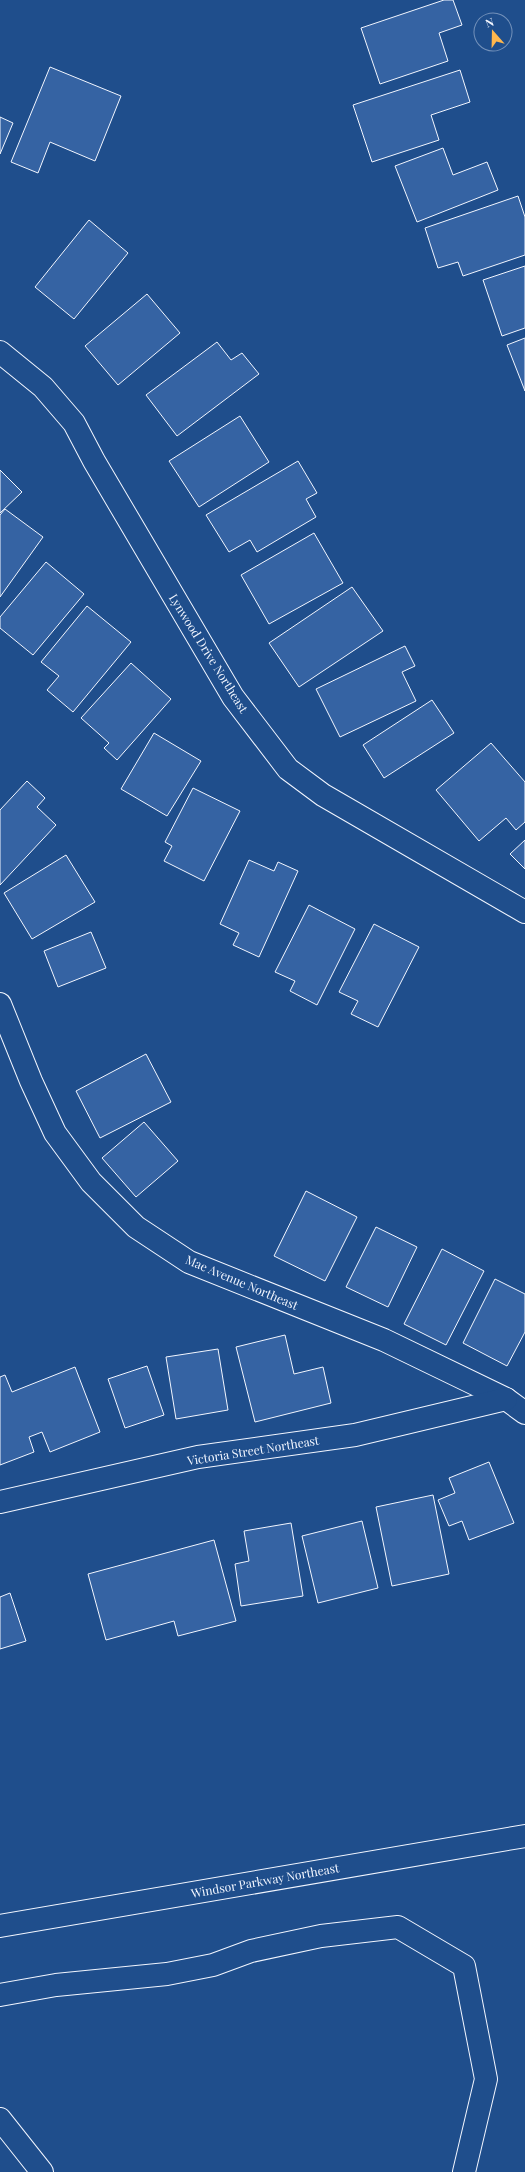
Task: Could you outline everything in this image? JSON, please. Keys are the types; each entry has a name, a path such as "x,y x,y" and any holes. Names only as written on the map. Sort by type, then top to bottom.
{"street":[{"name":"Lynwood Drive Northeast","path":"0,352 43,387 74,422 94,461 233,697 288,769 323,795 525,912"},
{"name":"Mae Avenue Northeast","path":"0,1004 31,1081 55,1133 91,1182 136,1227 189,1262 384,1340 506,1400 525,1413"},
{"name":"Victoria Street Northeast","path":"0,1502 198,1457 356,1435 506,1400"},
{"name":"Windsor Parkway Northeast","path":"2,1924 525,1836"},
{"path":"0,1994 56,1985 167,1974 213,1965 251,1951 321,1936 398,1927 464,1966 486,2078 464,2172"},
{"path":"0,2119 42,2172"}],"building":[{"path":"444,0 453,0 462,25 439,33 448,61 380,84 361,28"},
{"path":"50,67 121,96 95,161 50,142 38,173 11,162"},
{"path":"460,70 470,102 431,115 439,140 372,162 353,105"},
{"path":"0,117 13,123 0,154"},
{"path":"443,148 453,175 487,162 498,190 417,222 395,166"},
{"path":"518,196 525,217 525,255 463,276 458,262 438,268 425,228"},
{"path":"89,220 128,253 74,319 35,287"},
{"path":"525,266 525,328 502,336 483,280"},
{"path":"147,294 180,333 118,385 85,346"},
{"path":"525,338 525,391 507,345"},
{"path":"217,342 231,360 242,353 259,374 177,436 146,395"},
{"path":"240,416 269,462 199,507 169,461"},
{"path":"298,461 317,493 306,499 316,517 257,552 250,540 229,552 206,515"},
{"path":"0,470 22,492 0,513"},
{"path":"5,509 43,537 0,597 0,515"},
{"path":"314,533 343,583 269,624 241,575"},
{"path":"46,562 84,594 33,655 0,628 0,617"},
{"path":"352,587 383,631 299,687 269,643"},
{"path":"87,606 131,642 73,712 47,690 59,676 41,662"},
{"path":"405,646 415,666 402,672 416,701 340,737 316,689"},
{"path":"131,663 171,699 117,760 104,748 109,743 81,718"},
{"path":"432,700 454,733 384,778 363,745"},
{"path":"154,733 201,761 167,816 121,789"},
{"path":"491,743 525,782 525,822 516,830 506,818 479,841 436,790"},
{"path":"27,781 45,798 37,807 56,825 0,885 0,810"},
{"path":"193,788 240,811 204,881 164,861 172,846 165,842"},
{"path":"525,840 525,869 510,854"},
{"path":"66,855 95,902 32,939 4,893"},
{"path":"249,860 274,871 278,862 298,871 259,957 233,945 239,933 220,924"},
{"path":"309,905 355,929 317,1005 290,991 295,981 275,972"},
{"path":"374,924 419,947 378,1027 351,1014 358,1001 339,992"},
{"path":"91,932 106,968 58,987 44,951"},
{"path":"146,1054 171,1102 100,1138 76,1091"},
{"path":"144,1122 178,1161 136,1197 102,1158"},
{"path":"306,1191 357,1217 325,1281 274,1256"},
{"path":"376,1227 417,1247 388,1307 346,1287"},
{"path":"442,1249 484,1271 446,1345 404,1324"},
{"path":"495,1279 525,1294 525,1332 507,1366 463,1343"},
{"path":"285,1335 294,1374 323,1367 331,1403 255,1422 236,1347"},
{"path":"218,1349 228,1410 176,1419 166,1357"},
{"path":"147,1366 164,1415 125,1428 108,1379"},
{"path":"75,1367 100,1432 50,1452 42,1432 29,1437 34,1452 0,1465 0,1377 5,1375 12,1392"},
{"path":"489,1462 514,1523 469,1540 462,1521 449,1526 438,1500 455,1493 449,1478"},
{"path":"433,1495 449,1574 392,1586 376,1507"},
{"path":"362,1521 378,1588 318,1603 302,1536"},
{"path":"291,1523 303,1596 241,1606 235,1564 249,1561 244,1531"},
{"path":"214,1540 236,1621 178,1636 174,1621 106,1640 88,1574"},
{"path":"10,1593 26,1641 0,1649 0,1597"}]}
